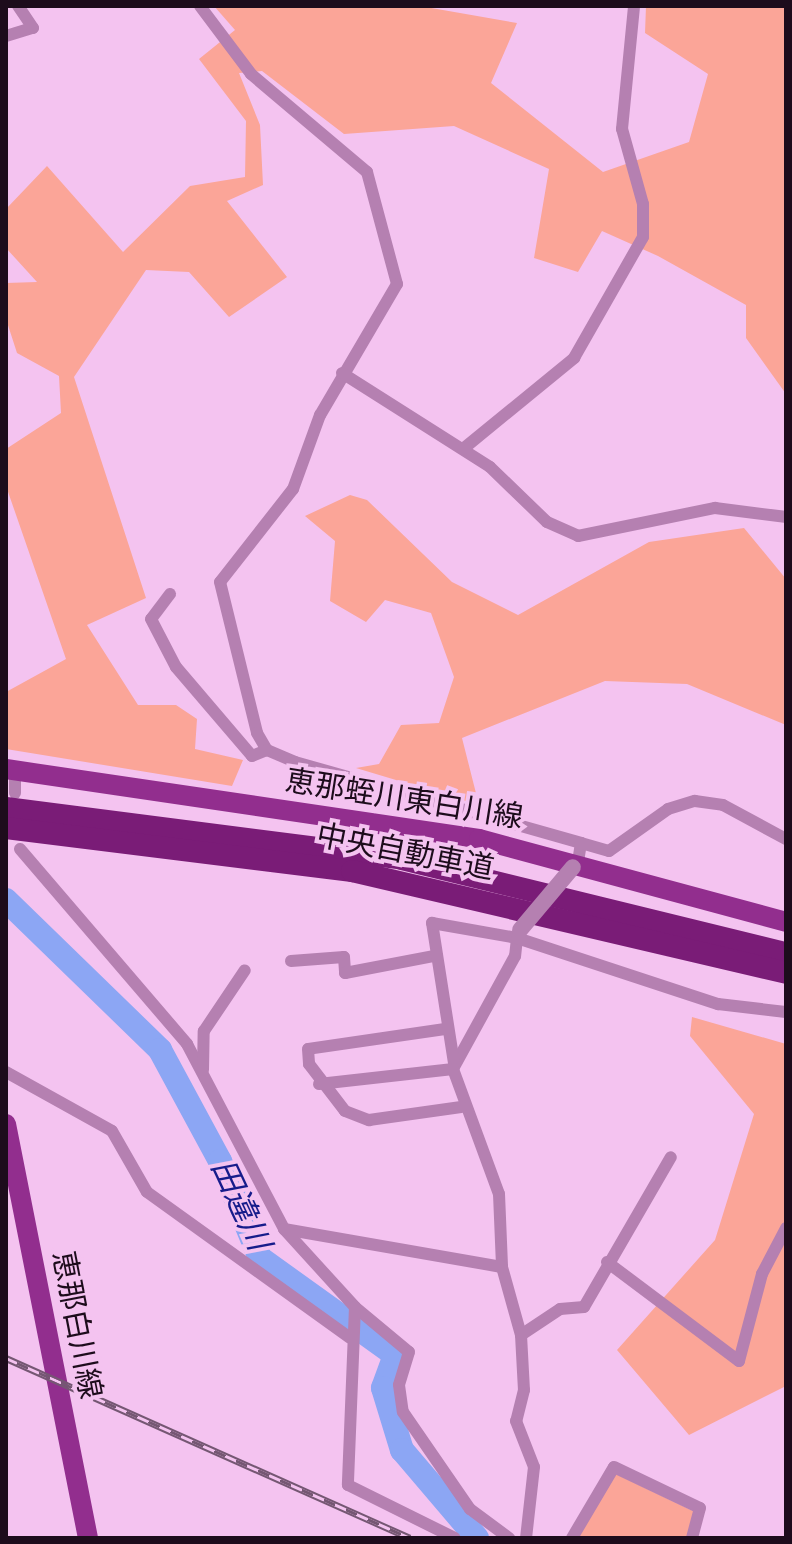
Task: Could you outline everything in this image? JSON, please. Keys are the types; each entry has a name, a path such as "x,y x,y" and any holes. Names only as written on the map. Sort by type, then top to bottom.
{"highway":[{"name":"中央自動車道","path":"11,801 402,859 786,953"},
{"name":"中央自動車道","path":"6,828 352,871 786,973"},
{"path":"13,842 52,832"}],"main road":[{"name":"恵那蛭川東白川線","path":"10,770 479,839 577,857 786,922"},
{"name":"恵那白川線","path":"6,1124 88,1538"}],"street":[{"path":"6,36 33,28 18,6"},
{"path":"200,6 251,74 370,179 397,284 342,373 293,489 220,582 267,750"},
{"path":"463,449 574,358 643,237 643,204 622,129 634,6"},
{"path":"342,373 463,449 547,522 578,536 715,508 786,517"},
{"path":"170,594 151,619 176,667 252,756 267,750 577,857 609,851 668,809 695,801 723,805 786,839"},
{"path":"10,770 11,801"},
{"path":"13,842 187,1044 284,1229 355,1307 409,1352 399,1385 403,1412 486,1532 509,1538"},
{"path":"454,1066 515,956 518,934 577,857"},
{"path":"526,1538 534,1467 516,1421 524,1390 521,1335 502,1267 499,1194 461,1107 445,1029 432,923 518,934 718,1004 786,1012"},
{"path":"291,961 344,957 345,973 434,956"},
{"path":"203,1074 204,1031 245,970"},
{"path":"445,1029 308,1049 319,1084 345,1111 369,1120 461,1107"},
{"path":"319,1084 454,1066"},
{"path":"6,1072 112,1131 147,1192 350,1338"},
{"path":"521,1335 560,1309 584,1307 607,1262 671,1157"},
{"path":"607,1262 739,1361 762,1274 786,1228"},
{"path":"284,1229 502,1267"},
{"path":"355,1307 350,1338 348,1485 455,1538"},
{"path":"572,1538 614,1467 700,1508 692,1538"}],"shaded area":[{"path":"214,6 420,6 517,23 491,83 603,172 689,142 708,74 645,33 646,6 786,6 786,394 746,338 746,305 658,256 602,231 578,272 534,258 549,169 454,126 344,134 262,71 239,73 260,125 263,185 227,201 287,277 229,317 189,272 146,270 74,377 146,598 87,625 138,705 176,705 197,719 195,749 243,760 232,786 6,749 6,692 66,659 6,486 6,449 61,413 59,376 17,353 6,319 6,283 37,282 6,248 6,209 47,166 123,252 190,186 245,177 246,121 199,59 235,30"},
{"path":"350,495 367,500 452,582 518,615 649,542 744,528 786,579 786,725 687,684 605,681 462,738 479,805 356,768 379,764 401,725 439,723 454,677 431,613 385,600 366,622 330,601 335,541 305,516"},
{"path":"692,1017 786,1044 786,1386 689,1435 617,1350 715,1240 754,1114 690,1036"},
{"path":"614,1473 695,1512 688,1538 576,1538"}],"waterway":[{"name":"田違川","path":"6,900 160,1050 220,1161 260,1258 395,1355 383,1388 402,1450 477,1538"}],"railway":[{"path":"6,1358 410,1538"}]}
